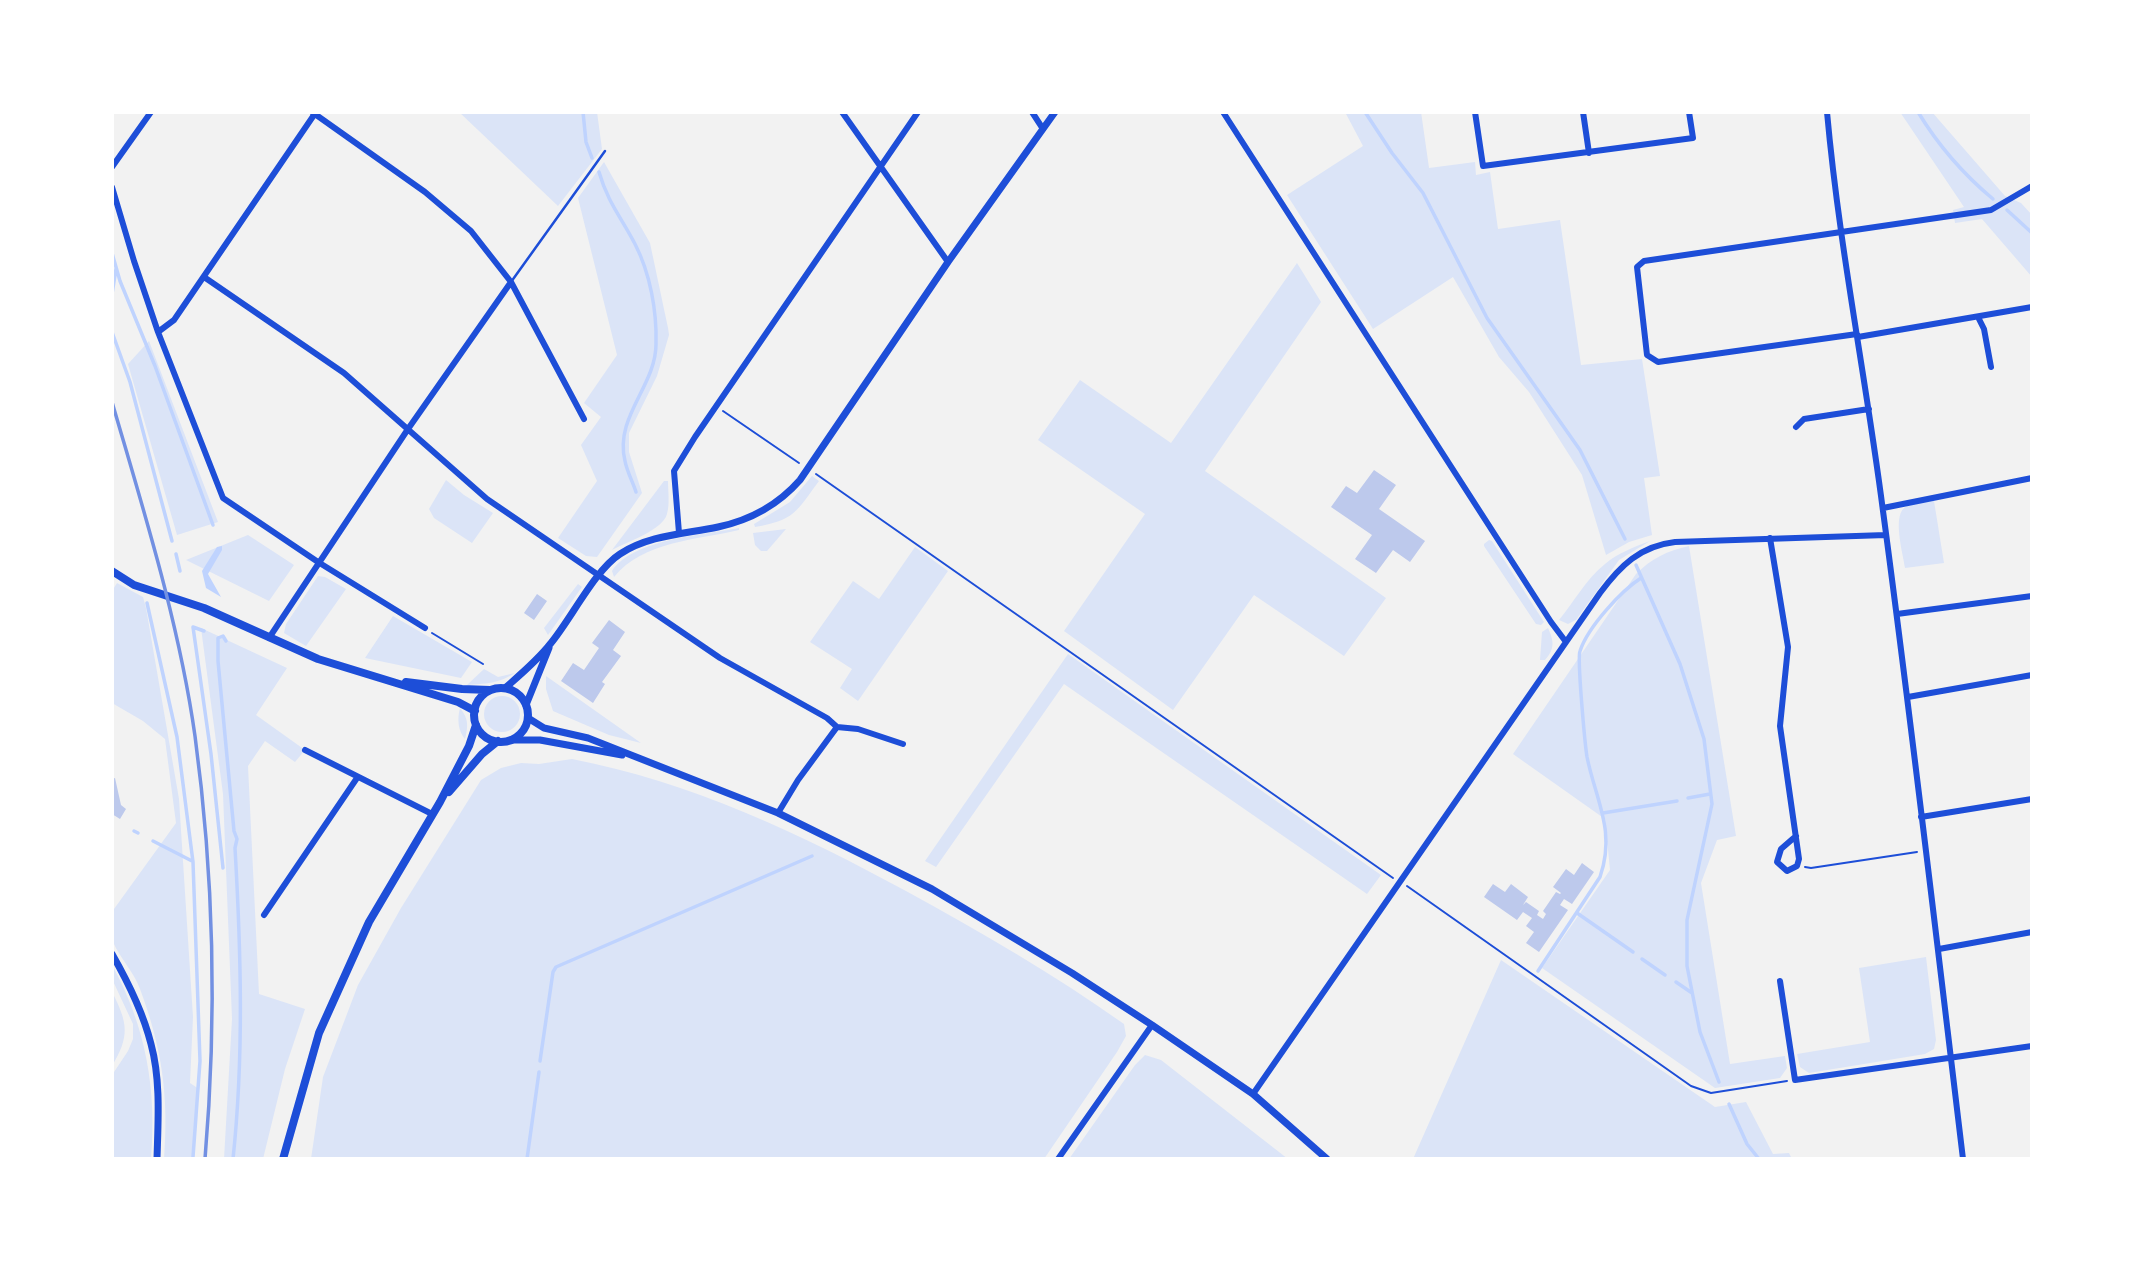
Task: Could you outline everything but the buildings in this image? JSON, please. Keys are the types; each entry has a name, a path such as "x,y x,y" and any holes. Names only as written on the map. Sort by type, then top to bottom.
{"main road":[{"path":"112,571 134,585 204,608 318,659 458,702 475,711"},
{"path":"382,678 462,689 505,688 518,693 526,705 528,718 523,731 511,740 498,741 485,736 476,725"},
{"path":"283,1159 319,1033 369,922 440,802 469,746 476,725 475,711 480,698 491,690"},
{"path":"440,802 482,754 498,741"}],"street":[{"path":"112,167 151,112"},
{"path":"842,112 948,262"},
{"path":"680,533 674,471 918,112"},
{"path":"1032,112 1043,129"},
{"path":"505,688 551,644 597,579 619,554 640,544 680,533 721,526 766,509 784,499 1055,112"},
{"path":"1223,112 1550,622 1566,642"},
{"path":"1475,112 1483,166 1693,138 1689,112"},
{"path":"1583,112 1588,153"},
{"path":"1827,112 1841,231 1869,409 1908,697 1963,1159"},
{"path":"158,332 174,320 314,113 425,192 471,231 511,282 584,419"},
{"path":"2032,186 1991,210 1644,261 1637,267 1647,355 1658,362 1858,335 2032,307"},
{"path":"112,187 158,332 223,498 318,562 425,628"},
{"path":"204,277 344,373 487,499 597,579 720,658 827,718 837,727 858,729 903,744"},
{"path":"269,638 408,429 511,282"},
{"path":"1979,317 1984,328 1991,367"},
{"path":"1796,427 1804,419 1869,409"},
{"path":"1883,508 2032,478"},
{"path":"1253,1094 1566,642 1626,561 1661,544 1675,542 1886,535"},
{"path":"1770,538 1788,647 1780,726 1796,836 1799,859 1797,866 1787,871 1777,862 1781,849 1796,836"},
{"path":"1897,614 2032,596"},
{"path":"526,705 551,644"},
{"path":"1908,697 2032,675"},
{"path":"528,718 544,728 589,738 778,813 932,889 1072,973 1253,1094 1327,1159"},
{"path":"778,813 798,780 837,727"},
{"path":"511,740 540,740 636,758"},
{"path":"304,750 432,814"},
{"path":"264,915 357,778"},
{"path":"1921,817 2032,799"},
{"path":"1938,949 2032,932"},
{"path":"112,954 132,990 152,1045 159,1101 157,1159"},
{"path":"1780,981 1795,1080 2032,1045"},
{"path":"1058,1159 1152,1025"}],"lane":[{"path":"511,282 605,151"}],"path":[{"path":"716,406 1691,1086 1711,1093 1795,1080"},
{"path":"425,628 483,664"},
{"path":"1797,866 1811,868 1925,850"}],"shaded area":[{"path":"459,112 597,112 602,149 558,206"},
{"path":"1345,112 1421,112 1429,168 1475,162 1476,175 1490,172 1498,229 1560,220 1581,365 1642,359 1660,476 1644,478 1652,535 1629,542 1606,555 1582,475 1529,392 1499,357 1453,277 1373,329 1287,195 1363,146"},
{"path":"1900,112 1932,112 2005,196 2021,203 2032,215 2032,277 1982,219 1955,223 1953,210 1964,207"},
{"path":"604,162 650,243 669,335 657,376 629,433 629,452 642,493 597,557 586,556 558,538 597,481 581,445 601,417 584,403 617,355 578,198"},
{"path":"1297,263 1321,302 1205,471 1386,598 1344,656 1254,595 1173,710 1064,631 1145,514 1038,440 1080,380 1171,443"},
{"path":"149,341 218,522 177,535 128,364"},
{"path":"812,476 819,481 793,513 779,521 755,527 754,524 790,502"},
{"path":"446,480 493,513 472,543 434,518 429,509"},
{"path":"664,481 668,481 669,498 664,520 652,530 612,550"},
{"path":"1934,501 1944,563 1905,568 1899,534 1902,510 1913,504"},
{"path":"739,528 655,549 626,565 614,577 612,571 622,560 652,545"},
{"path":"786,529 767,551 761,551 755,545 753,533"},
{"path":"248,535 294,565 269,601 186,560"},
{"path":"1489,540 1544,622 1541,625 1536,624 1484,546"},
{"path":"1650,541 1619,560 1576,620 1568,624 1559,620 1598,570 1621,553"},
{"path":"1689,546 1736,836 1717,840 1701,883 1730,1064 1785,1056 1787,1068 1780,1078 1715,1088 1542,968 1610,870 1605,819 1513,754 1636,574 1660,556"},
{"path":"915,547 948,571 858,701 840,688 852,669 810,642 853,581 879,599"},
{"path":"318,576 346,589 306,646 284,633 286,624"},
{"path":"117,583 143,597 179,799 193,1017 190,1083 199,1089 193,1159 164,1159 165,1114 159,1052 140,989 112,938 112,909 176,823 165,739 143,721 112,703 112,591"},
{"path":"578,584 582,587 548,635 544,628"},
{"path":"393,616 472,662 461,678 365,658"},
{"path":"201,628 287,668 256,715 305,750 295,762 265,741 248,766 259,994 305,1009 285,1069 263,1159 224,1159 232,1019 223,794"},
{"path":"1548,628 1552,648 1545,660 1540,660 1542,632"},
{"path":"1068,654 1381,875 1367,894 1064,684 936,867 925,861"},
{"path":"484,669 498,677 515,673 498,681 467,685"},
{"path":"546,676 641,743 609,735 553,711 546,689"},
{"path":"502,696 515,701 520,714 515,727 502,732 489,727 484,714 489,701"},
{"path":"460,708 467,723 465,739 459,725"},
{"path":"572,759 660,781 702,796 786,830 866,870 934,906 1044,971 1124,1024 1126,1036 1044,1159 311,1159 323,1077 358,985 401,908 481,780 501,768 521,763 539,764"},
{"path":"1926,957 1936,1040 1934,1049 1925,1054 1809,1073 1800,1067 1797,1054 1870,1042 1859,968"},
{"path":"1501,960 1715,1107 1746,1102 1773,1154 1789,1153 1792,1159 1413,1159"},
{"path":"112,965 133,1011 146,1059 152,1108 151,1159 112,1159 112,1075 133,1039 133,1024 112,979"},
{"path":"112,992 125,1029 122,1046 112,1066"},
{"path":"1145,1055 1161,1060 1288,1159 1069,1159 1135,1065"}],"water":[{"path":"222,546 208,574 221,597 206,588 202,571 217,547"}],"waterway":[{"path":"583,112 586,142 592,158"},
{"path":"1365,112 1423,193 1487,318 1580,450 1625,539"},
{"path":"1918,112 1952,158 1971,180 1993,199"},
{"path":"599,172 640,255 654,306 654,359 650,374 630,416 623,445 626,465 636,492"},
{"path":"2007,210 2032,233"},
{"path":"112,253 120,281 155,366 213,525"},
{"path":"112,294 116,269"},
{"path":"112,332 130,382 172,541"},
{"path":"176,554 180,571"},
{"path":"1636,565 1680,664 1704,739 1712,804 1687,920 1687,966 1700,1032 1719,1082"},
{"path":"1538,971 1600,877 1606,845 1603,816 1587,757 1580,685 1580,651 1590,631 1606,610 1641,578"},
{"path":"147,603 177,737 193,862 200,1061 193,1157"},
{"path":"204,631 193,627 211,754 223,868"},
{"path":"226,641 223,636 218,638 218,661 234,831 237,839 235,848 240,965 239,1082 233,1159"},
{"path":"1688,798 1710,794"},
{"path":"1603,813 1677,801"},
{"path":"134,831 138,833"},
{"path":"153,841 192,861"},
{"path":"540,1061 553,972 556,967 812,856"},
{"path":"1577,913 1633,952"},
{"path":"1642,959 1665,975"},
{"path":"1676,982 1692,993"},
{"path":"527,1159 539,1072"},
{"path":"1729,1104 1747,1144 1759,1159"}],"railway":[{"path":"112,402 170,610 195,736 206,841 212,947 211,1053 205,1159"}]}
